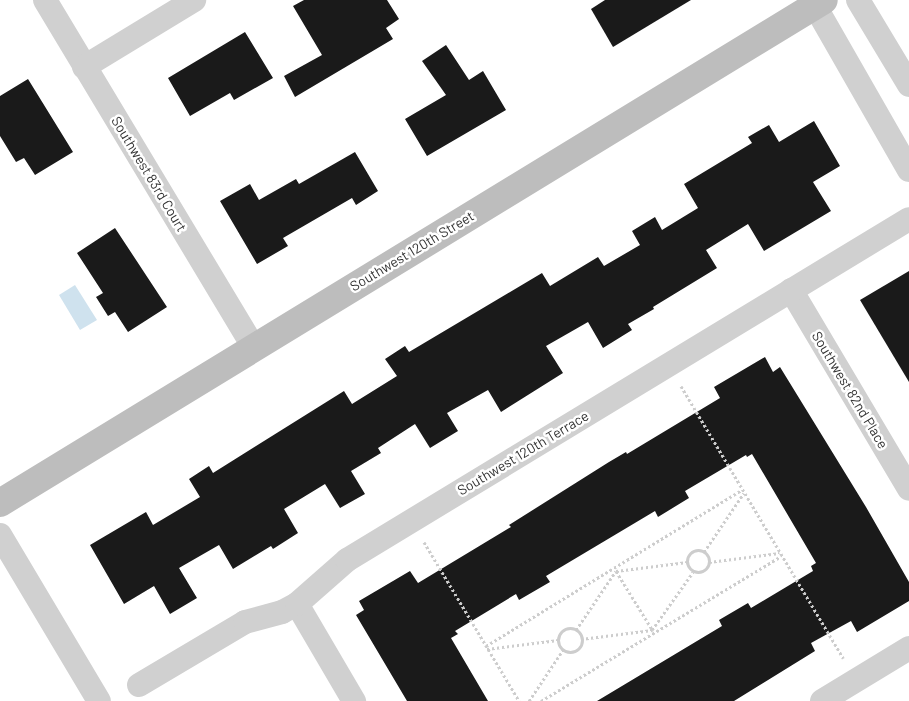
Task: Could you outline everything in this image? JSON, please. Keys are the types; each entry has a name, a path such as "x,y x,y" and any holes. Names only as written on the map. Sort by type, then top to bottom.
{"street":[{"name":"Southwest 83rd Court","path":"45,0 254,348"},
{"path":"84,67 194,0"},
{"path":"858,0 909,85"},
{"path":"820,3 909,170"},
{"name":"Southwest 120th Street","path":"0,503 254,348 786,10 820,3"},
{"path":"883,124 895,133 909,136"},
{"name":"Southwest 120th Terrace","path":"140,685 246,622 282,612 297,604 347,560 909,219"},
{"name":"Southwest 82nd Place","path":"791,290 909,489"},
{"path":"0,535 100,701"},
{"path":"297,604 354,701"},
{"path":"822,701 909,648"}],"path":[{"path":"681,386 843,658"},
{"path":"704,552 743,491"},
{"path":"487,647 743,491"},
{"path":"424,542 519,701"},
{"path":"686,562 688,556 694,551 704,552"},
{"path":"704,552 709,562"},
{"path":"709,562 780,554"},
{"path":"541,701 780,554"},
{"path":"615,569 686,562"},
{"path":"686,562 693,572"},
{"path":"693,572 704,571 709,562"},
{"path":"576,630 615,569"},
{"path":"615,569 653,631"},
{"path":"582,639 653,631 693,572"},
{"path":"562,650 558,640 563,630 570,628 576,630 582,639"},
{"path":"562,650 570,652 577,650 582,639"},
{"path":"487,647 558,640"},
{"path":"529,701 562,650"}],"water":[{"path":"75,285 97,320 80,330 59,295"}],"building":[{"path":"304,0 387,0 399,19 386,28 393,39 295,97 284,76 322,55 293,6"},
{"path":"605,0 691,0 613,47 591,9"},
{"path":"245,32 273,78 234,100 230,93 190,116 168,78"},
{"path":"446,45 469,80 483,71 506,110 427,156 405,119 446,95 422,61"},
{"path":"28,79 73,152 35,175 24,158 16,162 0,136 0,96"},
{"path":"814,121 840,166 813,182 831,211 764,251 748,224 706,250 717,268 628,324 632,330 603,348 588,322 546,346 563,373 501,412 488,390 447,413 458,431 430,448 415,424 378,448 381,453 351,471 365,494 340,508 325,484 284,509 298,533 273,549 271,546 233,569 219,545 179,568 197,598 170,614 154,586 124,604 90,545 146,512 153,525 200,497 189,479 209,466 213,473 344,391 352,404 397,376 385,359 405,346 409,352 542,273 550,286 598,257 604,266 640,245 632,231 655,217 662,230 698,208 684,184 752,143 748,137 769,125 779,142"},
{"path":"355,152 378,191 356,205 352,198 283,238 288,246 257,264 220,201 250,184 259,200 296,179 299,184"},
{"path":"115,228 167,307 128,332 115,312 108,316 96,297 103,293 77,253"},
{"path":"909,271 909,382 860,300"},
{"path":"765,357 773,372 780,367 866,507 909,582 909,601 857,632 851,621 811,643 815,651 734,701 597,701 722,626 719,620 748,603 751,608 813,571 811,566 816,563 752,454 747,457 746,455 685,491 689,498 658,517 655,511 546,576 550,582 519,600 516,594 455,631 458,634 451,638 488,701 407,701 356,615 364,610 359,601 410,571 418,583 511,527 509,525 609,462 626,452 627,454 720,398 714,387"}]}
